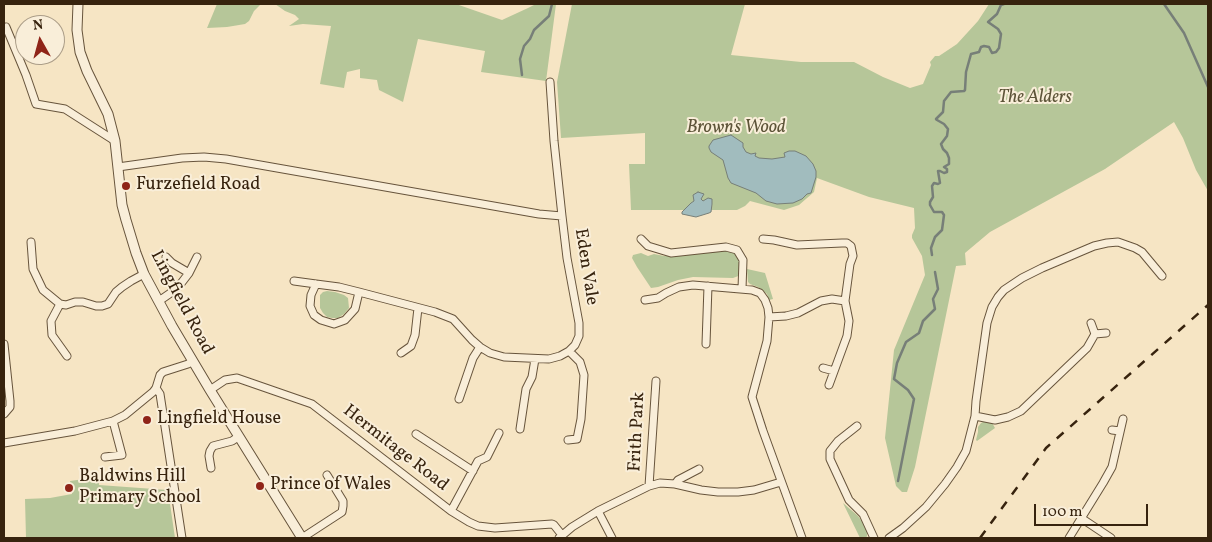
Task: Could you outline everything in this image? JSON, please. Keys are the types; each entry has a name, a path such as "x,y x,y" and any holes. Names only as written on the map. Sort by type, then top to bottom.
{"street":[{"name":"Lingfield Road","path":"78,4 77,30 80,52 108,114 115,141 122,205 144,274 238,437 302,538"},
{"path":"6,27 36,104 65,109 115,141"},
{"name":"Eden Vale","path":"550,82 554,141 567,258 579,323 575,345 569,351"},
{"path":"118,167 182,158 226,159 539,214 562,216"},
{"path":"641,239 648,246 671,253 726,247 737,250 743,260 742,289"},
{"path":"763,239 797,245 847,243 850,246 853,256 850,264 845,301 849,321 847,336 828,385"},
{"path":"31,242 33,269 43,290 60,304 66,305 74,302 83,302 102,306 108,304 122,287 144,274"},
{"path":"889,538 926,507 953,473 966,451 976,416 976,401 987,322 998,297 1010,285 1042,268 1094,246 1118,242 1142,252 1160,273 1152,276"},
{"path":"166,257 189,273"},
{"path":"159,301 179,286 189,273 197,257"},
{"path":"294,281 339,287 434,312 453,319 480,347 490,353 504,357 549,359 569,351 580,362 584,375 581,418 577,438 568,440"},
{"path":"316,284 311,295 310,306 314,314 321,320 334,324 346,320 355,309 359,292"},
{"path":"645,300 658,298 679,287 693,285 752,290 760,293 765,300 769,317 767,341 752,397 802,538"},
{"path":"706,344 708,286"},
{"path":"769,317 798,313 821,301 832,299 845,301"},
{"path":"60,304 51,321 52,335 67,356"},
{"path":"401,353 411,346 415,335 418,308"},
{"path":"976,416 995,420 1021,411 1087,348 1095,334 1091,323"},
{"path":"1095,334 1106,333"},
{"path":"4,344 10,407 4,414"},
{"path":"458,399 473,358 480,347"},
{"path":"520,429 526,389 532,377 534,359"},
{"path":"4,442 75,431 114,421 125,415 156,388 163,372 193,361"},
{"path":"824,368 834,372"},
{"name":"Hermitage Road","path":"210,390 225,380 237,378 312,404 451,511 469,522 478,526 495,528 552,524 561,537"},
{"name":"Frith Park","path":"649,486 656,380"},
{"path":"156,388 160,394 182,538"},
{"path":"1069,538 1112,467 1123,419"},
{"path":"105,457 122,455 114,421"},
{"path":"857,426 838,441 830,452 830,459 849,500 863,514 874,538"},
{"path":"1112,430 1120,431"},
{"path":"451,511 478,461 487,457 499,433"},
{"path":"416,434 473,471"},
{"path":"211,468 209,456 213,446 232,441 238,437"},
{"path":"675,484 678,480 699,470"},
{"path":"302,538 342,512 343,501 327,475"},
{"path":"561,537 598,512 649,486 660,483 718,492 738,492 754,490 781,482"},
{"path":"598,512 612,538"},
{"path":"1081,518 1111,538"}],"green space":[{"path":"217,4 261,4 245,24 207,28"},
{"path":"275,4 456,4 502,20 536,4 556,4 546,81 481,72 485,51 418,39 403,102 379,90 377,80 360,78 360,69 347,72 344,88 320,84 331,26 303,24 289,26 299,19"},
{"path":"572,4 745,4 731,55 801,62 854,62 910,88 923,84 931,65 930,62 935,56 939,56 957,44 978,21 989,4 1208,4 1208,191 1174,122 1105,169 990,232 965,253 966,265 956,266 915,467 907,492 902,492 896,486 885,438 894,350 925,275 922,256 912,238 915,228 914,208 869,197 817,178 814,192 799,205 784,210 750,201 737,210 711,210 712,204 701,199 691,203 685,210 631,210 629,164 645,164 645,133 561,138 557,82"},
{"path":"725,249 734,251 741,260 741,275 733,278 693,277 651,288 632,258 633,255 641,253 648,256 654,254 664,256"},
{"path":"747,269 765,273 773,299 769,300 767,294 748,282"},
{"path":"327,291 344,295 348,298 349,308 338,318 327,317 320,308 320,295"},
{"path":"985,421 991,421 995,428 977,441 978,427"},
{"path":"98,477 99,485 168,490 175,538 26,538 25,499 50,498 72,494 70,481"},
{"path":"843,503 858,516 867,528 866,538 860,538"}],"water":[{"path":"731,135 743,143 746,152 756,153 755,156 759,158 785,157 784,153 789,151 795,151 806,156 816,171 811,193 793,203 777,204 766,201 756,193 731,183 723,160 711,152 709,146 713,140"},
{"path":"698,192 704,194 701,199 703,201 708,198 712,199 711,212 696,217 682,214 694,201 693,195"}],"waterway":[{"path":"522,75 520,59 524,46 534,30 549,16 552,4"},
{"path":"932,255 931,248 935,237 942,230 944,215 942,212 934,212 930,205 933,197 932,186 934,183 940,183 938,171 947,172 947,169 944,167 949,164 949,158 941,144 947,136 948,129 936,119 943,112 944,101 951,92 965,90 966,72 971,54 979,52 981,47 984,46 989,47 992,53 996,52 999,48 1001,34 998,29 988,22 997,14 1001,5 1004,4"},
{"path":"1164,4 1184,33 1208,87"},
{"path":"898,481 914,399 908,390 894,379 897,363 906,342 919,333 923,321 935,309 933,299 938,289 935,272"}],"railway":[{"path":"980,538 1046,448 1208,305"}],"place":[{"name":"Furzefield Road","path":"126,186"},
{"name":"Lingfield House","path":"147,420"},
{"name":"Prince of Wales","path":"260,486"},
{"name":"Baldwins Hill Primary School","path":"69,488"}],"park label":[{"name":"The Alders","path":"1035,99"},
{"name":"Brown's Wood","path":"736,129"}]}
